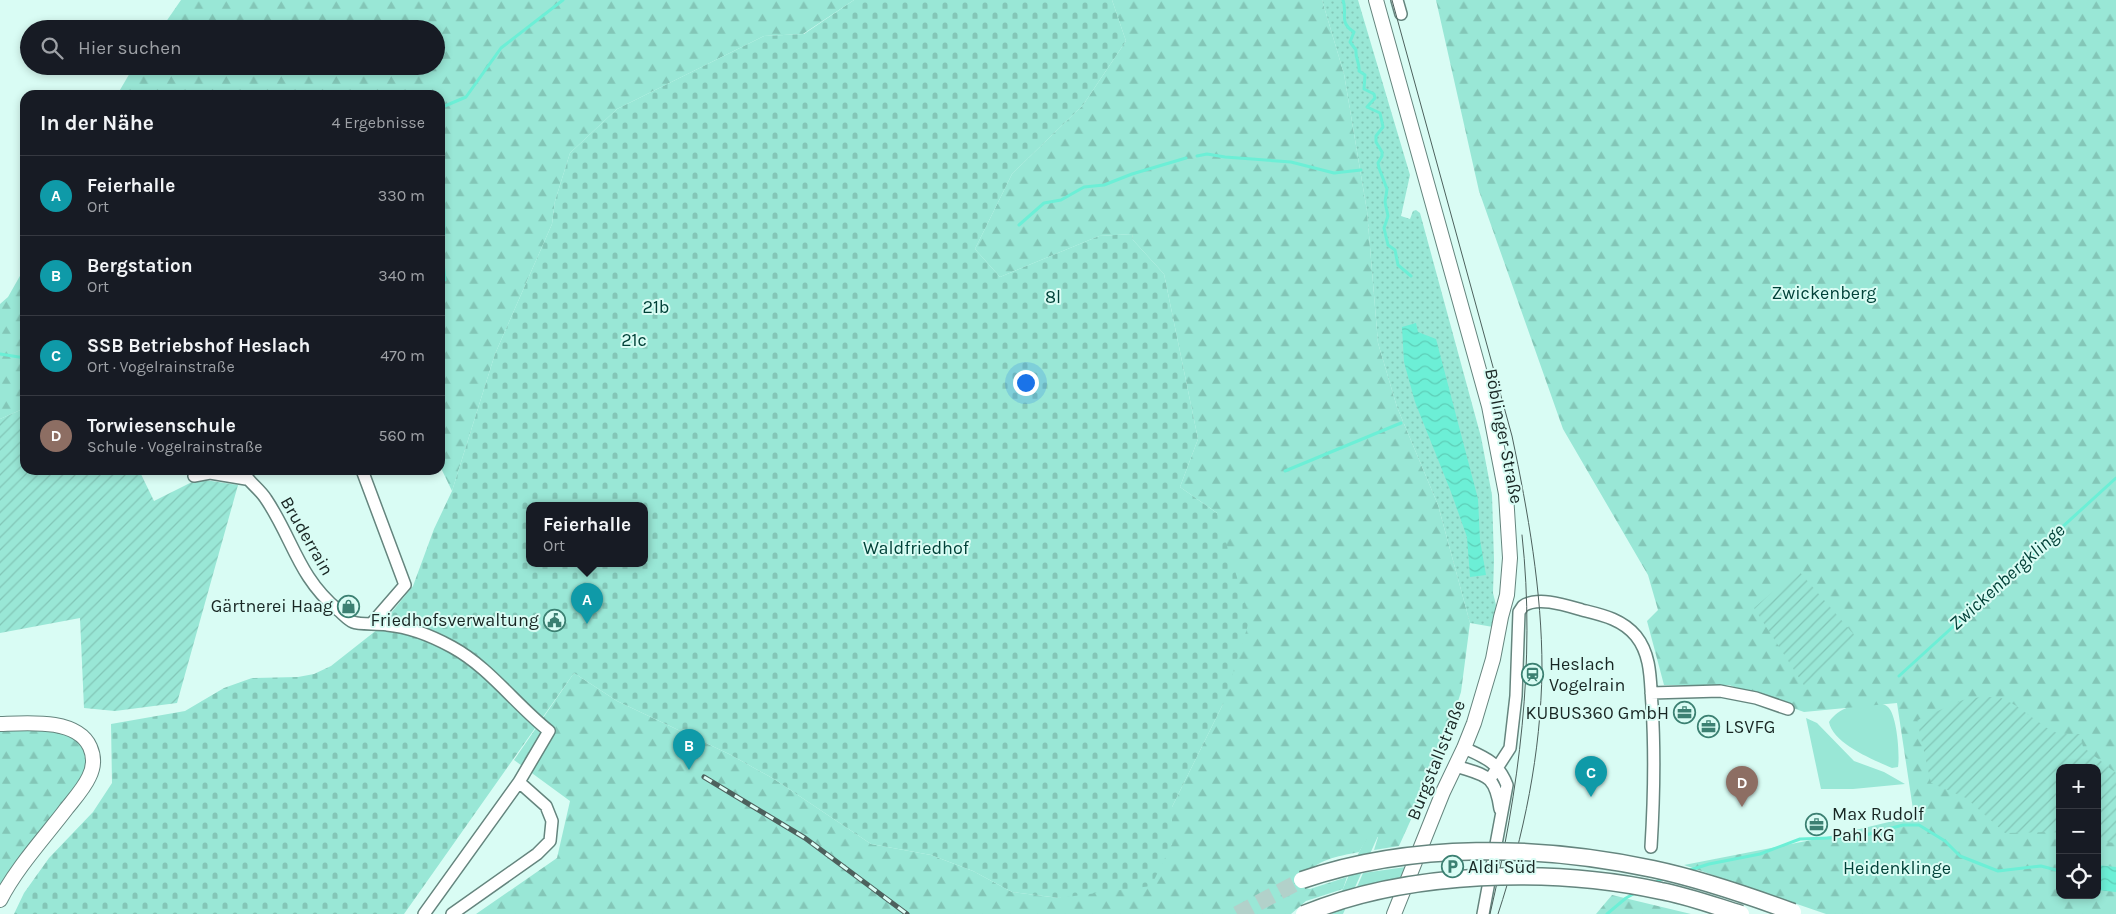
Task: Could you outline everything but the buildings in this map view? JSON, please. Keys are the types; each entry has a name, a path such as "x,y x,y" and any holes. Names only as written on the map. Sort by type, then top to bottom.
{"highway":[{"path":"1302,880 1334,869 1386,859 1474,852 1527,852 1599,859 1655,869 1701,881 1793,912"},
{"path":"1304,914 1342,901 1397,888 1478,878 1523,876 1638,886 1741,914"}],"main road":[{"name":"Böblinger Straße","path":"1370,0 1443,260 1488,434 1499,495 1503,537 1500,617"},
{"name":"Böblinger Straße","path":"1376,0 1498,445 1506,494 1510,558 1507,595 1500,617"},
{"name":"Burgstallstraße","path":"1394,914 1443,792 1464,748 1493,659 1500,617"},
{"path":"0,724 40,724 78,731 92,751 93,764 86,784 11,881 0,900"}],"street":[{"path":"1397,0 1401,14"},
{"name":"Bruderrain","path":"194,476 202,475"},
{"name":"Bruderrain","path":"245,475 266,498 302,568 315,587 333,606 353,622 394,625 420,633 454,648 484,670 530,716 549,731 519,782"},
{"path":"364,475 405,585 372,623"},
{"path":"1490,779 1510,748 1514,718 1519,612 1523,606 1527,603 1545,602 1616,619 1635,635 1642,645 1650,672 1655,750 1651,847"},
{"path":"1651,693 1720,691 1756,698 1788,708"},
{"path":"1464,748 1492,761 1498,767 1507,785 1483,914"},
{"path":"1456,766 1490,779 1498,794 1501,821"},
{"path":"424,914 519,782 546,806 552,820 550,841 538,854 452,914"}],"green space":[{"path":"181,0 854,0 803,34 764,36 617,109 570,153 555,201 552,224 495,354 452,491 444,475 445,90 120,90 129,75 445,75 445,20 167,20"},
{"name":"Waldfriedhof","path":"854,0 1112,0 1126,41 1083,105 1012,174 975,249 1000,277 1099,236 1132,234 1133,240 1164,274 1198,439 1180,487 1217,513 1250,619 1223,704 1172,807 1172,844 1151,886 1059,898 1012,892 973,871 931,855 871,844 774,779 729,754 617,701 574,673 404,914 14,914 24,893 49,858 93,812 112,783 111,724 185,711 224,688 252,678 298,677 314,674 331,666 378,629 413,586 434,529 452,491 495,354 552,224 555,201 570,153 617,109 764,36 804,34"},
{"path":"1112,0 1322,0 1344,74 1367,211 1378,343 1397,407 1438,505 1470,623 1461,692 1442,751 1399,846 1374,850 1378,837 1368,837 1359,852 1335,857 1315,866 1302,876 1303,887 1310,889 1347,877 1343,889 1306,901 1291,914 476,914 557,858 570,801 514,760 574,673 617,701 729,754 774,779 871,844 931,855 973,871 1012,892 1059,898 1172,844 1172,807 1223,704 1217,513 1180,487 1198,439 1164,274 1133,240 1132,234 1099,236 1000,277 975,249 1012,174 1083,105 1126,41"},
{"path":"1322,0 1358,0 1410,175 1401,216 1410,219 1413,211 1416,210 1420,213 1481,437 1492,495 1493,593 1496,605 1493,627 1470,623 1438,505 1397,407 1378,343 1367,211 1344,74"},
{"name":"Zwickenberg","path":"1436,0 2116,0 2116,914 1826,914 1684,865 1822,838 1914,816 1897,703 1804,712 1729,685 1664,685 1647,621 1658,610 1648,575 1563,429 1479,191"},
{"path":"20,276 20,410 0,419 0,304 8,297"},
{"path":"20,410 20,475 141,475 154,501 198,479 238,485 177,703 115,711 84,708 80,618 0,633 0,419"},
{"path":"1798,570 1856,637 1807,690 1754,608"},
{"path":"1999,697 2015,705 2047,728 2059,734 2080,734 2083,747 2116,773 2116,843 2101,841 2101,764 2056,764 2056,832 2005,833 1966,798 1931,783 1917,720 1963,700"},
{"path":"1873,701 1888,707 1894,718 1899,754 1898,767 1892,768 1855,750 1832,730 1829,722 1838,713 1855,705"},
{"path":"1806,718 1817,723 1854,761 1884,772 1905,784 1853,789 1821,789"},
{"path":"0,724 72,729 93,764 0,900"},
{"path":"1378,836 1343,914 1332,914 1367,837"},
{"path":"1406,867 1402,877 1357,887 1363,873"},
{"path":"1612,895 1691,914 1596,914"}],"water":[{"path":"1416,323 1418,332 1436,339 1478,499 1480,540 1486,575 1470,577 1467,537 1415,402 1404,362 1402,327"},
{"path":"2101,865 2116,867 2116,892 2101,890"}],"waterway":[{"path":"445,106 466,97 501,48 563,0"},
{"path":"1343,0 1346,25 1354,32 1350,42 1356,50 1359,71 1365,75 1364,89 1374,94 1375,98 1367,107 1380,113 1383,127 1376,136 1376,142 1382,152 1378,163 1387,189 1385,202 1388,216 1384,228 1388,245 1395,250 1398,265 1411,276"},
{"path":"1197,156 1207,154 1291,162 1334,173 1361,170"},
{"path":"1019,225 1044,203 1061,200 1084,187 1104,185 1132,174 1186,158"},
{"path":"0,354 20,357"},
{"path":"1285,471 1401,423"},
{"name":"Zwickenbergklinge","path":"1899,676 2116,478"},
{"name":"Heidenklinge","path":"1687,871 1709,864 1760,854 1800,839 1858,837 1903,825 1919,825 1945,841 1960,856 1998,871 2041,866 2056,870"},
{"name":"Heidenklinge","path":"1652,884 1664,878"},
{"name":"Heidenklinge","path":"1607,914 1635,893"}],"tunnel":[{"path":"1237,914 1302,880"}],"tram line":[{"path":"1392,0 1512,436 1529,523 1537,581 1542,669 1538,732 1523,824 1498,914"},
{"path":"1490,914 1509,820 1522,726 1527,630 1522,535"}],"railway":[{"path":"704,777 805,838 907,914"}],"place":[{"name":"Gärtnerei Haag","path":"349,606"},
{"name":"Friedhofsverwaltung","path":"555,620"},
{"name":"Feierhalle","path":"587,624"},
{"name":"Heslach Vogelrain","path":"1533,674"},
{"name":"KUBUS360 GmbH","path":"1685,713"},
{"name":"LSVFG","path":"1709,727"},
{"name":"Bergstation","path":"689,770"},
{"name":"SSB Betriebshof Heslach","path":"1591,797"},
{"name":"Torwiesenschule","path":"1742,807"},
{"name":"Max Rudolf Pahl KG","path":"1816,824"},
{"name":"Aldi Süd","path":"1452,867"}],"park label":[{"name":"8l","path":"1053,297"},
{"name":"21b","path":"656,307"},
{"name":"21c","path":"634,340"}]}
